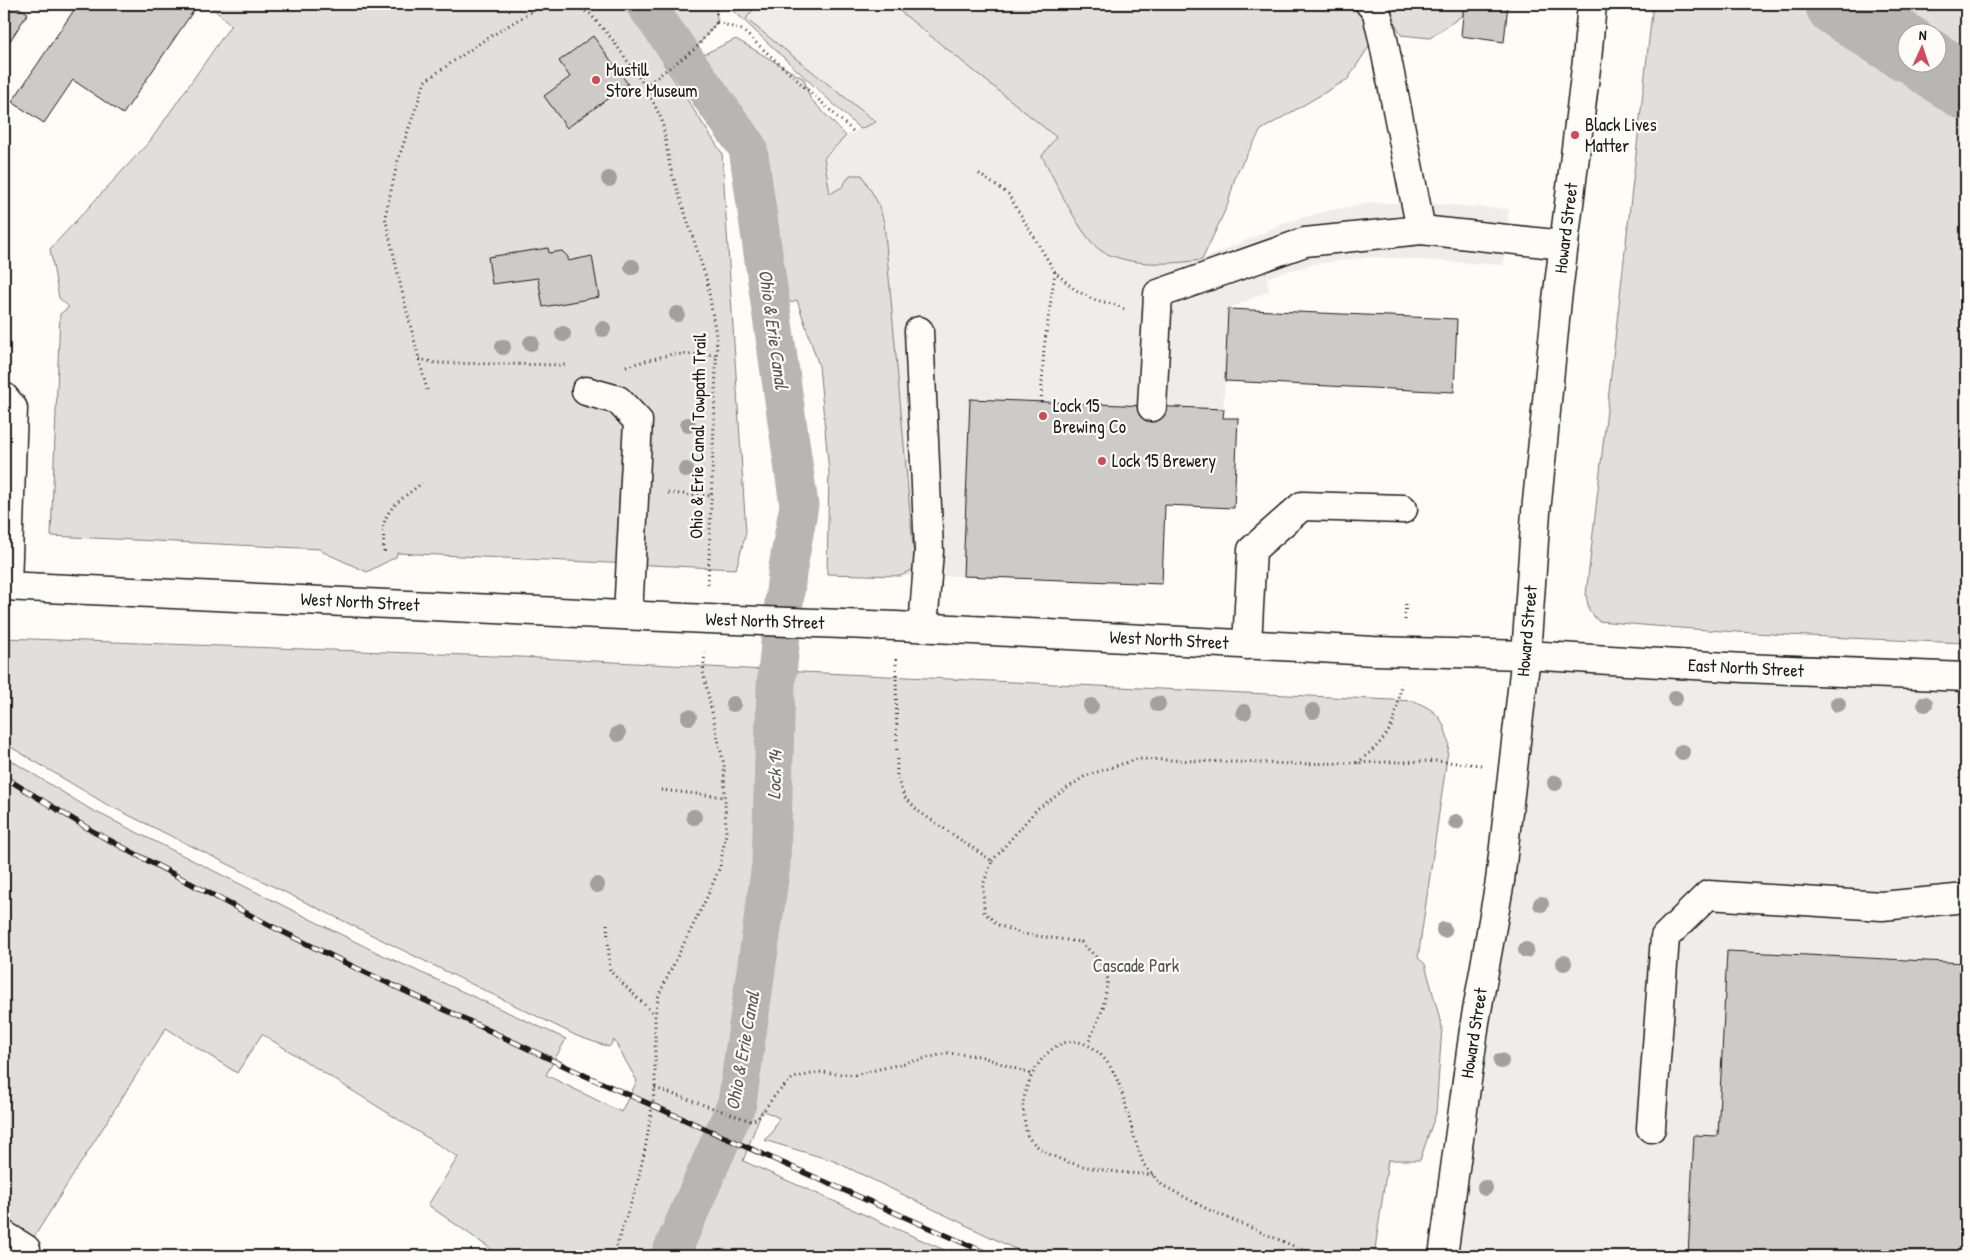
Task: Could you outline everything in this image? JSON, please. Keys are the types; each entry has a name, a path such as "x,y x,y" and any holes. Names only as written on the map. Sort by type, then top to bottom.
{"street":[{"path":"1370,4 1376,9 1383,39 1421,230"},
{"name":"Howard Street","path":"1443,1256 1475,1022 1500,881 1526,656 1537,503 1557,300 1592,4"},
{"path":"1152,407 1158,294 1305,242 1421,230 1564,245"},
{"path":"919,331 929,551 923,627"},
{"path":"586,391 618,400 638,421 628,614"},
{"path":"4,397 12,408 5,586"},
{"path":"1247,644 1252,550 1302,506 1403,508"},
{"name":"West North Street","path":"5,586 707,619 923,627 1404,652 1526,656"},
{"name":"East North Street","path":"1526,656 1966,678"},
{"path":"1651,1128 1665,937 1708,895 1882,906 1966,898"}],"path":[{"path":"427,390 385,217 398,160 425,81 483,41 544,4"},
{"name":"Ohio & Erie Canal Towpath Trail","path":"572,4 590,14 612,39 645,86 662,120 670,167 707,281 717,341 708,579"},
{"path":"645,86 696,48 717,22 716,4"},
{"path":"717,22 742,30 854,132"},
{"path":"979,174 1008,194 1055,272 1074,289 1092,299 1116,305 1126,310"},
{"path":"1041,402 1044,348 1055,272"},
{"path":"384,552 384,523 387,515 422,483"},
{"path":"635,491 711,496"},
{"path":"1356,764 1377,747 1394,722 1399,709 1406,600"},
{"path":"896,626 897,778 904,796 918,811 992,861"},
{"path":"613,1256 637,1185 646,1144 655,1088 655,1015 659,994 720,867 726,833 724,765 703,672 705,652"},
{"path":"1088,1044 1102,1008 1108,979 1099,960 1081,942 1023,934 998,925 984,912 983,885 992,861 1037,809 1085,776 1137,759 1356,764 1436,761 1513,768"},
{"path":"661,790 725,797"},
{"path":"607,924 610,972 655,1015"},
{"path":"1153,1175 1102,1171 1059,1158 1041,1149 1027,1137 1023,1111 1024,1098 1033,1075 1044,1055 1064,1042 1088,1044 1103,1057 1116,1078 1144,1165 1153,1175 1162,1185 1207,1208 1303,1250 1339,1256"},
{"path":"655,1088 750,1120 758,1118 776,1094 793,1078 821,1072 854,1075 948,1053 980,1056 1033,1075"}],"shaded area":[{"path":"757,4 891,4 1056,137 1202,260 1287,222 1326,211 1370,203 1419,203 1509,209 1503,265 1372,257 1314,264 1267,277 1269,291 1228,309 1223,418 1238,418 1234,508 1165,505 1162,584 963,576 901,576 915,568 850,175 842,187 830,195 824,158 846,136 876,122 746,19"},
{"path":"1526,655 1966,677 1966,1256 1443,1256"}],"green space":[{"path":"208,4 716,4 717,22 696,48 663,63 722,153 746,533 736,569 397,553 396,557 367,572 321,551 321,549 51,536 60,314 69,307 59,298 50,249 150,141 231,25"},
{"path":"723,4 757,4 746,19 876,122 860,129 737,14"},
{"path":"891,4 1347,4 1380,29 1348,79 1261,130 1236,174 1228,204 1202,260 1152,263 1115,257 1095,246 1078,223 1042,156 1056,137"},
{"path":"1386,4 1464,4 1463,15 1430,38 1401,35"},
{"path":"1653,4 1966,4 1966,643 1736,632 1598,621 1589,610 1586,595"},
{"path":"736,39 804,79 810,98 846,136 824,158 830,194 842,187 850,175 862,175 878,203 884,222 915,568 901,576 827,574 829,472 819,366 797,300 792,303 757,274 742,225 748,192 723,128 697,90 702,55"},
{"name":"Cascade Park","path":"4,638 520,657 1414,701 1439,717 1445,728 1449,744 1418,958 1425,964 1442,1027 1436,1113 1420,1160 1388,1160 1374,1256 1036,1256 1013,1248 834,1161 764,1140 772,1133 779,1118 762,1110 743,1161 958,1256 501,1256 428,1205 458,1157 262,1034 237,1073 166,1028 22,1256 4,1256 4,756 90,809 376,952 566,1039 546,1075 621,1112 637,1081 614,1040 609,1047 577,1036 106,804 4,743"}],"building":[{"path":"4,4 12,4 28,13 4,50"},
{"path":"78,4 185,4 194,10 123,114 73,80 44,123 12,102"},
{"path":"1464,4 1508,4 1504,42 1461,36"},
{"name":"Mustill Store Museum","path":"593,36 628,84 567,128 544,96 570,77 559,61"},
{"path":"548,248 549,253 562,251 568,257 568,261 592,256 599,297 543,307 538,278 492,284 488,257"},
{"path":"1228,309 1457,319 1454,392 1225,381"},
{"name":"Lock 15 Brewery","path":"970,399 1224,409 1223,418 1238,418 1234,508 1165,505 1162,584 963,576"},
{"path":"1727,951 1966,963 1966,1256 1688,1256 1694,1135 1718,1136"}],"waterway":[{"name":"Ohio & Erie Canal","path":"645,4 748,148 799,505 787,573 776,685 771,865 737,1103 670,1256"},
{"path":"1838,4 1898,43"},
{"path":"1943,72 1966,87"}],"railway":[{"path":"4,777 94,832 269,925 356,968 586,1076 993,1256"}],"place":[{"name":"Mustill Store Museum","path":"596,80"},
{"name":"Black Lives Matter","path":"1575,135"},
{"name":"Lock 15 Brewing Co","path":"1043,416"},
{"name":"Lock 15 Brewery","path":"1102,461"}],"water label":[{"name":"Lock 14","path":"774,775"}]}
